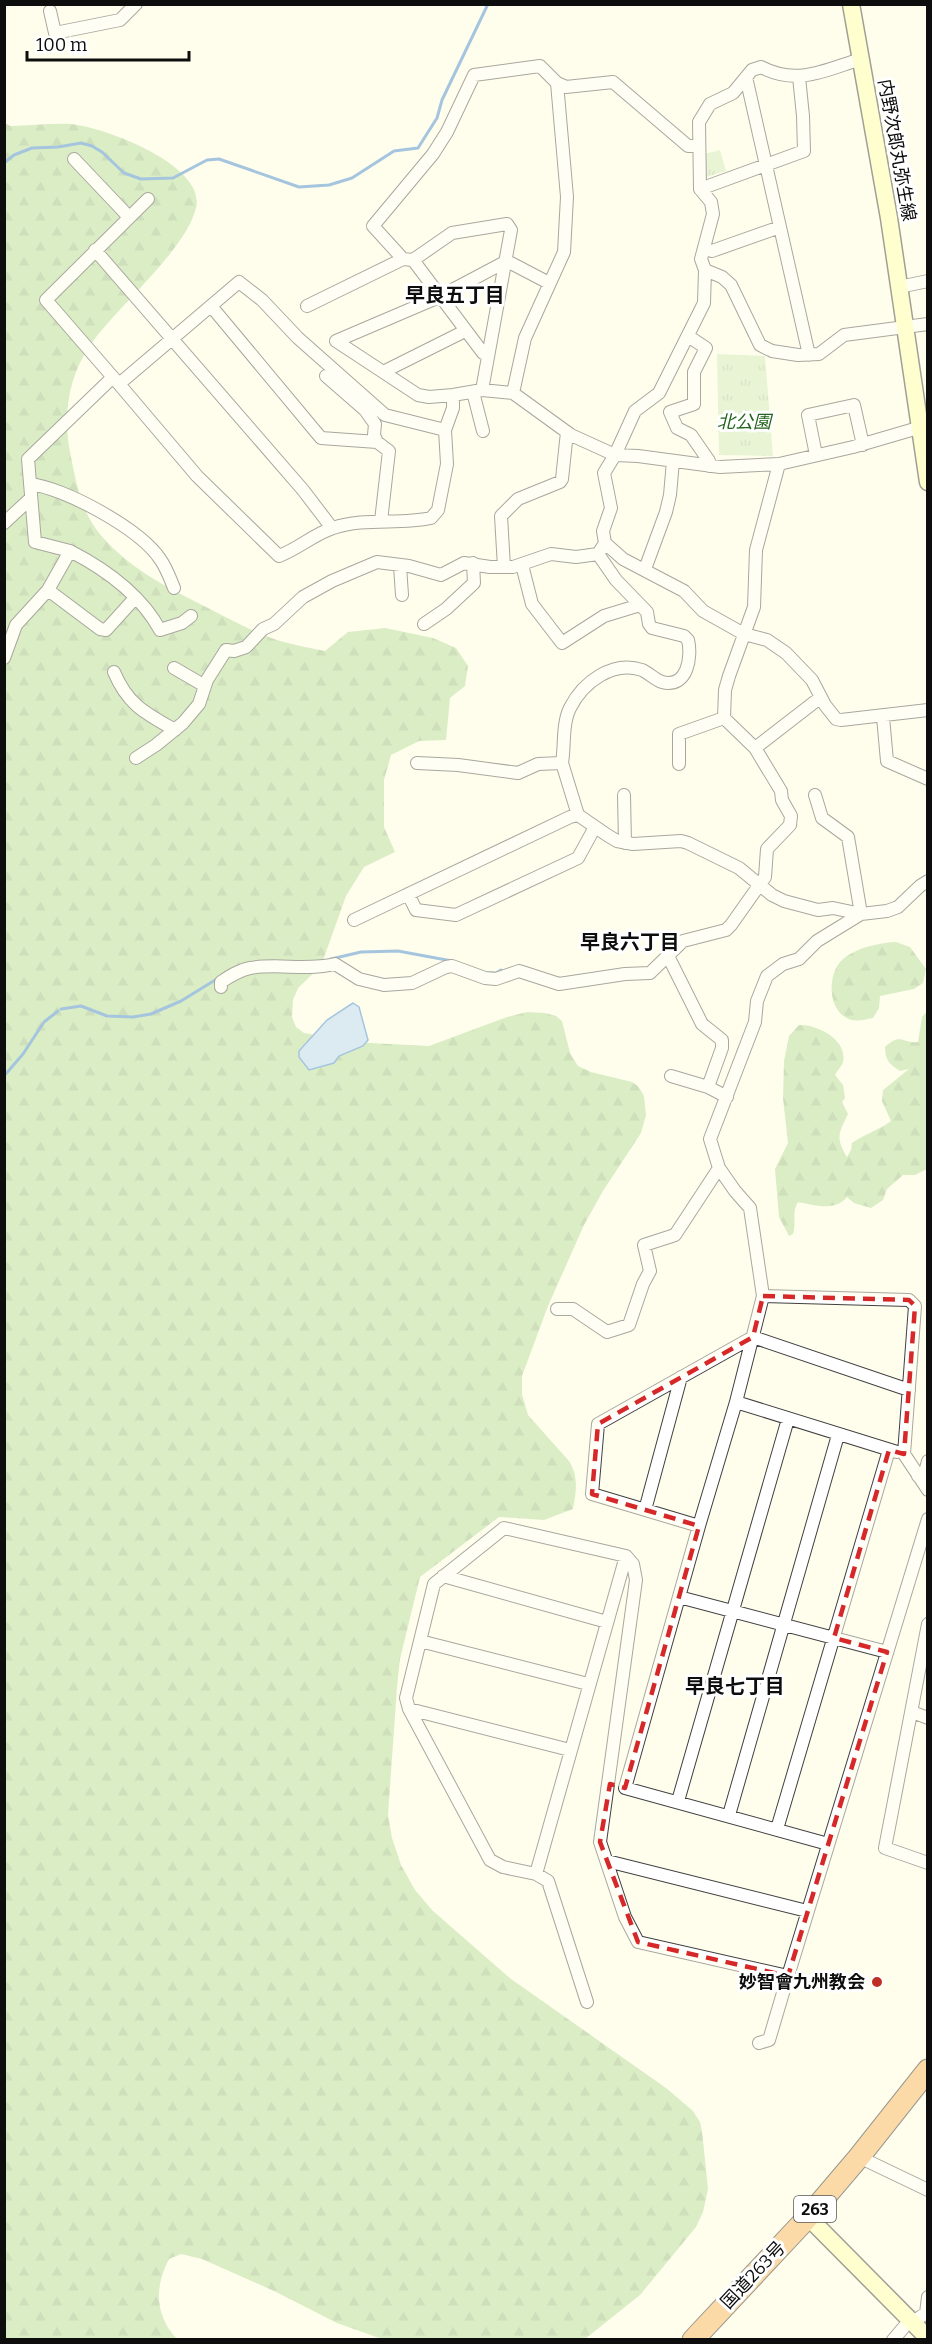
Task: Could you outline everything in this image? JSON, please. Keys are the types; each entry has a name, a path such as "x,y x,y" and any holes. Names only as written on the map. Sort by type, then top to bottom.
{"highway":[{"name":"国道263号","path":"693,2340 808,2217 860,2157 927,2070"}],"main road":[{"name":"内野次郎丸弥生線","path":"850,4 921,422 927,482"},
{"path":"808,2217 927,2338"}],"street":[{"path":"52,7 55,33 120,20 136,4"},
{"path":"861,59 814,75 799,77 772,73 760,67 752,70 733,93 710,104 699,122 700,189 711,202 713,214 701,259 705,270 704,303 659,393 635,411 604,473 611,508 603,531 601,548 616,580 647,612 652,628 684,636 688,640 691,653 687,669 679,679 667,682 661,682 643,670 626,667 599,674 571,706 566,719 562,763 578,815 617,841 625,843 681,841 688,843 739,868 759,885 784,901 818,910 833,908 861,914 887,912 898,907 927,881"},
{"path":"488,354 483,353 408,260 373,226 433,154 447,132 474,75 540,66 557,83 566,87 613,82 688,146 699,146"},
{"path":"746,77 809,355"},
{"path":"700,189 804,151 799,77"},
{"path":"513,393 525,338 564,252 567,197 557,83"},
{"path":"74,159 129,217"},
{"path":"148,199 46,300 197,476 279,556 332,528 381,520 431,518 438,510 447,464 445,430 453,408 453,395"},
{"path":"307,306 408,260 452,233 507,224 511,230 507,261 488,354 477,391 483,431"},
{"path":"704,249 712,251 780,227"},
{"path":"95,250 303,490 332,528"},
{"path":"507,261 549,283"},
{"path":"507,261 439,297 336,341 385,371 418,395 429,397 477,391 513,393 567,432 615,455 709,466 779,464 863,445 921,422"},
{"path":"705,270 722,277 731,285 760,345 764,348 809,355 819,354 844,335 927,324"},
{"path":"899,287 927,280"},
{"path":"191,615 182,623 160,630 150,611 92,562 70,551 35,542 28,459 116,380 172,339 239,282 262,300 298,338 385,415 445,430"},
{"path":"211,306 321,438 377,442"},
{"path":"385,371 465,331"},
{"path":"688,336 706,348 694,372 694,404 670,412 678,428 691,435 710,461 709,466"},
{"path":"326,376 365,410 375,424 374,435 377,442 389,451 381,520"},
{"path":"816,455 808,415 854,405 863,445"},
{"path":"504,567 501,516 518,499 560,482 567,432"},
{"path":"645,569 666,512 673,461"},
{"path":"221,987 221,982 228,977 250,968 316,968 334,964 359,979 384,985 412,983 452,966 485,978 496,979 519,971 559,984 625,974 650,973 683,941 726,930 765,877 767,849 790,825 791,816 782,800 781,791 755,748 724,718 725,690 754,607 756,550 779,464"},
{"path":"30,484 40,485 64,494 143,539 160,559 174,588"},
{"path":"4,523 30,500"},
{"path":"136,758 175,730 199,704 214,667 226,650 240,650 246,647 263,629 274,624 303,597 332,581 377,562 409,566 441,575 464,563 504,567 522,565 551,554 576,557 601,548 684,591 703,611 744,634 767,640 786,654 812,680 836,719 883,717 927,710"},
{"path":"4,658 16,625 48,590 70,551"},
{"path":"424,624 446,609 474,583 473,563"},
{"path":"522,565 532,604 562,643 604,615 640,605"},
{"path":"400,566 402,595"},
{"path":"48,590 100,629 106,630 135,598"},
{"path":"174,668 205,686"},
{"path":"114,672 130,701 175,730"},
{"path":"755,748 821,697"},
{"path":"883,717 887,761 927,779"},
{"path":"679,765 679,734 724,718"},
{"path":"417,763 458,765 518,773 538,765 562,763"},
{"path":"624,795 625,843"},
{"path":"815,795 822,818 848,837 861,914"},
{"path":"354,920 578,815"},
{"path":"408,894 416,910 456,915 578,858 596,827"},
{"path":"625,1788 736,1402 763,1296 750,1208 719,1168 710,1139 755,1022 757,1001 767,976 783,964 799,959 817,941 861,914"},
{"path":"668,956 702,1024 722,1041 708,1087"},
{"path":"671,1076 708,1087 727,1097"},
{"path":"557,1309 573,1309 607,1332 629,1326 642,1284 650,1271 644,1245 675,1235 719,1168"},
{"path":"763,1296 909,1300 915,1306 904,1454 927,1490"},
{"path":"699,1526 592,1494 598,1424 753,1337 909,1390"},
{"path":"645,1510 681,1377"},
{"path":"736,1402 904,1454"},
{"path":"678,1801 788,1419"},
{"path":"729,1815 838,1435"},
{"path":"777,1829 889,1450"},
{"path":"918,1476 925,1472 927,1461"},
{"path":"759,2043 769,2040 927,1519"},
{"path":"587,2002 548,1881 536,1874 503,1867 490,1860 409,1709 406,1698 434,1584 504,1528 626,1556 633,1563 636,1580 610,1784 600,1842 625,1917 638,1942 788,1976"},
{"path":"536,1874 626,1556"},
{"path":"443,1576 607,1622"},
{"path":"679,1597 887,1652"},
{"path":"927,1624 925,1646 885,1848 927,1863"},
{"path":"420,1641 588,1684"},
{"path":"409,1709 570,1750"},
{"path":"912,1712 927,1718"},
{"path":"610,1784 828,1844"},
{"path":"607,1862 807,1911"},
{"path":"860,2157 927,2190"},
{"path":"892,2340 912,2321 926,2313 927,2297"}],"highlighted area":[{"path":"763,1296 909,1300 915,1306 904,1454 889,1450 834,1638 887,1652 788,1976 638,1942 600,1842 610,1784 625,1788 699,1526 592,1494 598,1424 753,1337"}],"green space":[{"path":"4,123 11,126 70,124 105,132 127,140 169,163 185,177 195,192 196,208 178,243 101,331 82,359 72,384 67,411 68,438 79,492 96,529 120,555 148,575 194,601 280,641 325,651 348,632 385,628 433,638 456,648 468,666 465,686 450,698 446,740 419,741 391,755 384,780 384,827 395,852 364,867 346,896 321,966 298,988 293,1000 292,1017 296,1027 304,1033 351,1042 429,1046 507,1017 527,1012 545,1013 556,1016 562,1021 570,1053 578,1066 591,1072 632,1082 638,1086 644,1096 646,1115 641,1133 584,1225 548,1306 522,1376 522,1394 528,1415 572,1467 576,1485 573,1509 544,1520 499,1517 420,1577 400,1659 388,1815 392,1838 401,1865 415,1890 433,1911 511,1979 666,2088 693,2111 700,2122 708,2189 703,2212 696,2227 640,2295 585,2339 382,2339 337,2323 274,2291 202,2259 181,2254 169,2259 159,2291 164,2321 177,2339 5,2339"},
{"path":"720,150 726,171 706,177 700,155"},
{"name":"北公園","path":"717,354 765,356 773,456 719,455"},
{"path":"896,942 910,947 926,969 923,983 914,989 880,996 879,1008 873,1018 848,1019 839,1012 833,997 832,980 838,965 849,955 862,949"},
{"path":"927,1011 927,1169 915,1175 903,1175 887,1189 883,1200 871,1208 854,1203 847,1197 837,1205 830,1206 798,1202 793,1234 789,1236 779,1217 775,1169 788,1143 783,1098 784,1061 789,1036 799,1025 806,1025 830,1035 841,1047 843,1062 835,1075 843,1085 845,1098 842,1102 848,1114 840,1135 841,1145 847,1157 852,1143 891,1121 882,1101 883,1090 909,1069 900,1071 891,1064 887,1059 885,1047 899,1039 918,1042 922,1017"}],"water":[{"path":"353,1003 359,1007 368,1040 363,1046 339,1056 334,1063 309,1070 299,1057 299,1051 327,1020"}],"waterway":[{"path":"4,163 14,155 32,148 81,143 102,152 124,173 141,179 173,178 207,160 219,159 299,187 329,185 352,178 394,151 418,148 437,118 442,100 488,4"},
{"path":"331,959 361,952 398,951 452,961"},
{"path":"61,1009 81,1006 107,1016 133,1017 151,1014 181,1001 238,966"},
{"path":"489,973 501,970"},
{"path":"4,1076 23,1054 44,1022 58,1011"}],"place":[{"name":"妙智會九州教会","path":"877,1982"}],"district":[{"name":"早良五丁目","path":"455,295"},
{"name":"早良六丁目","path":"630,942"},
{"name":"早良七丁目","path":"735,1686"}]}
